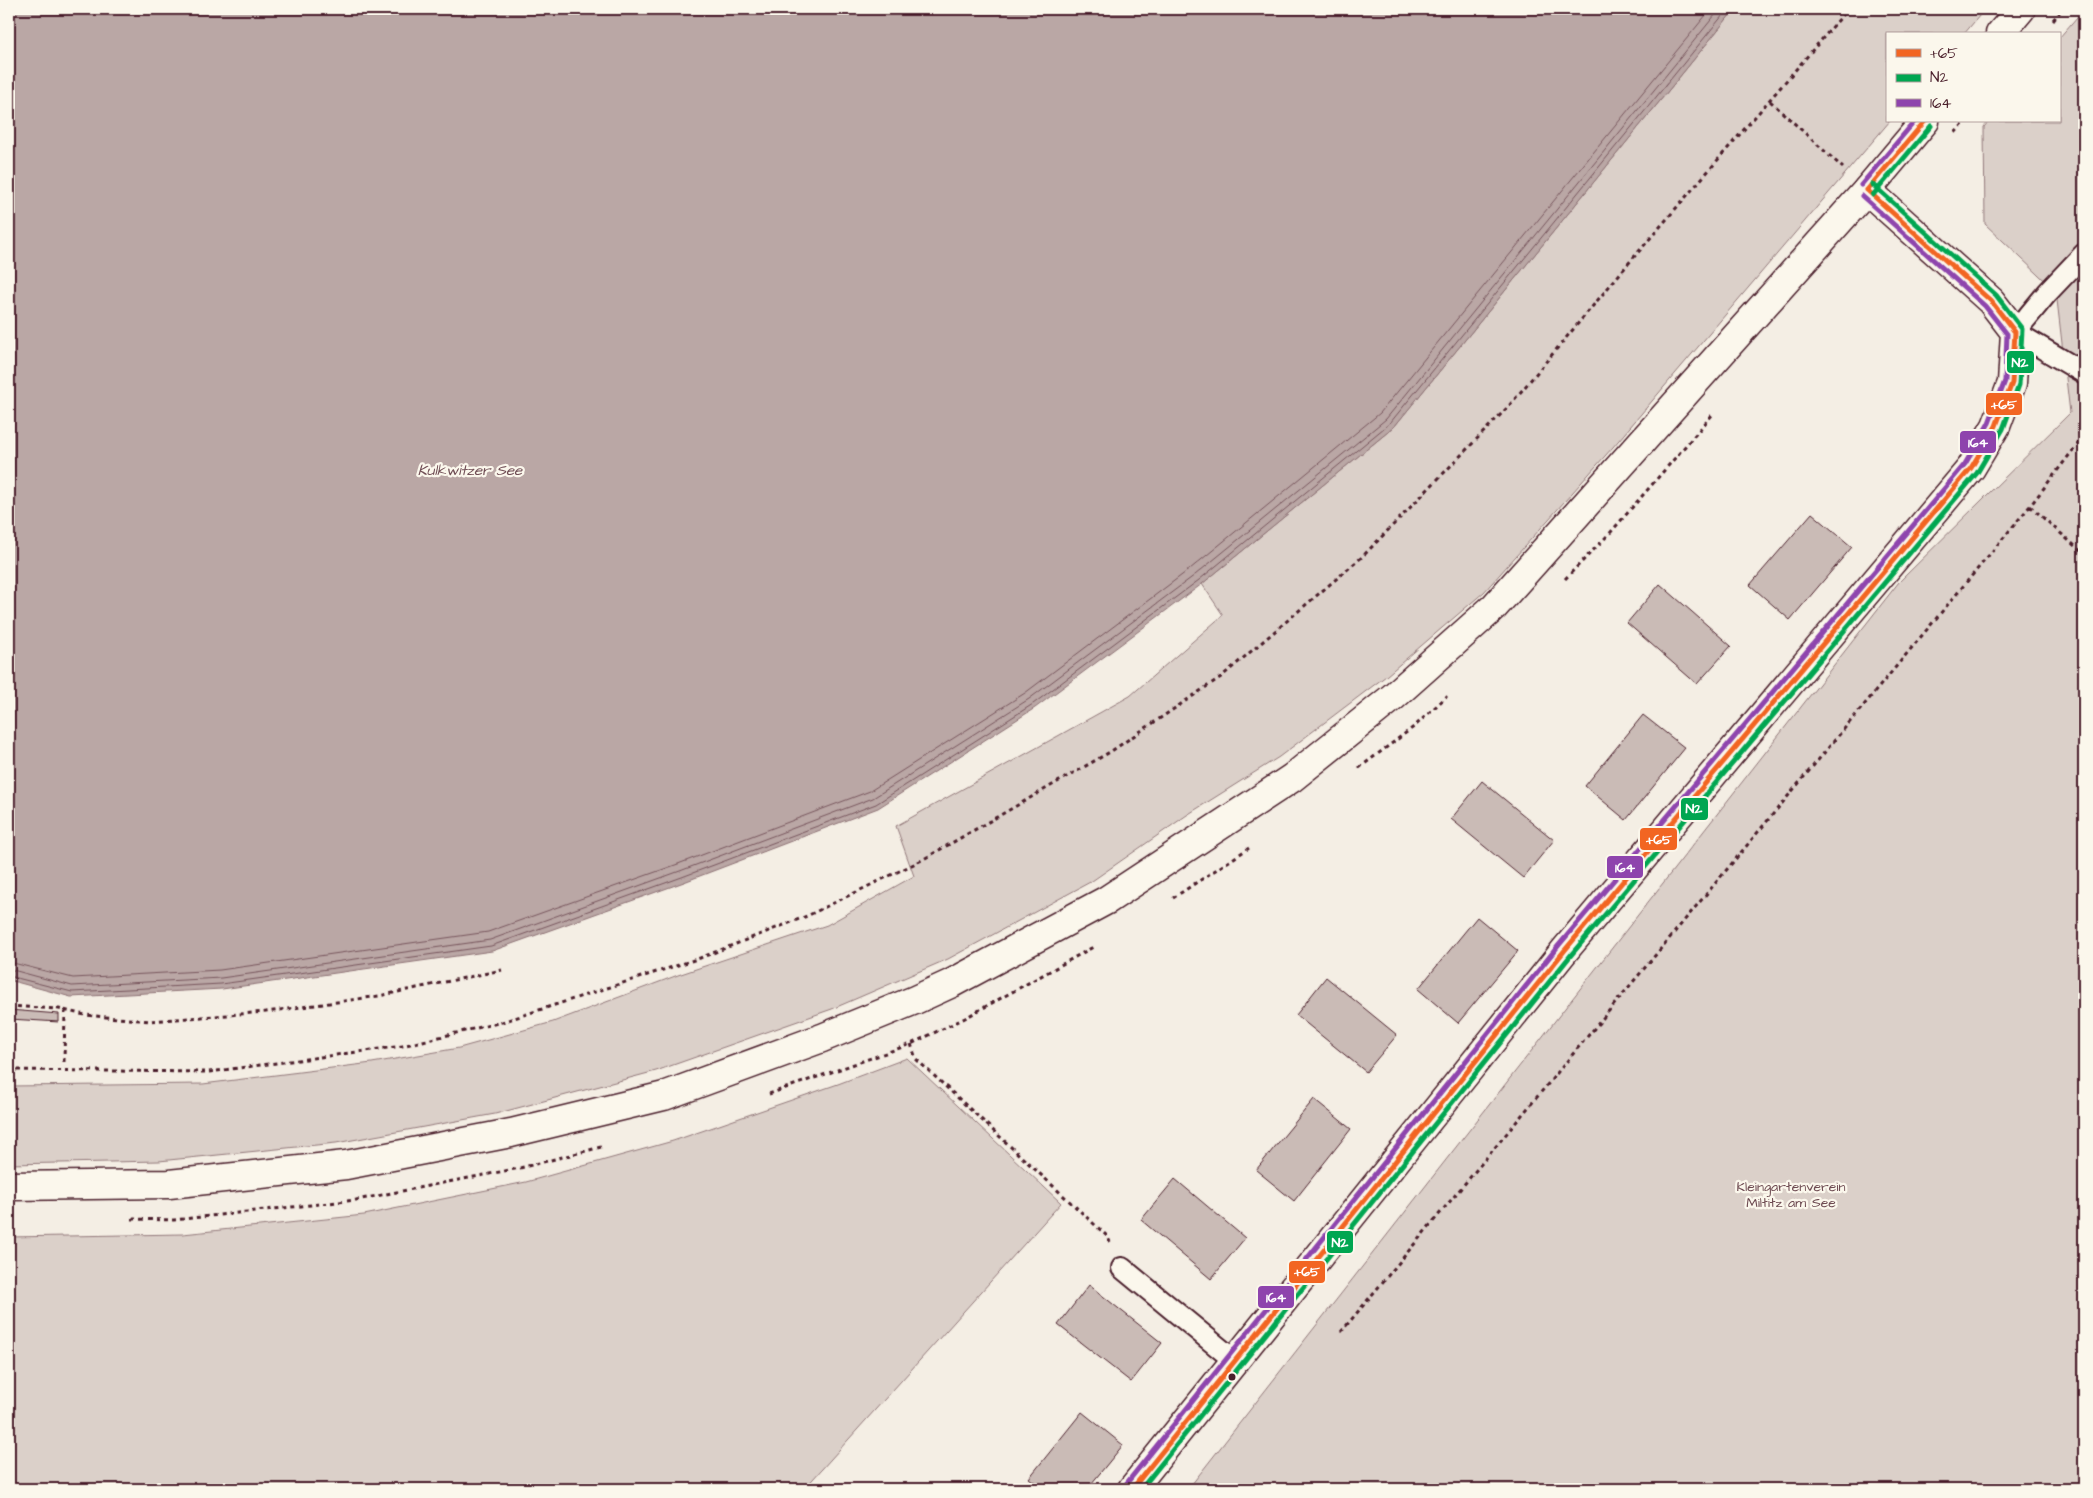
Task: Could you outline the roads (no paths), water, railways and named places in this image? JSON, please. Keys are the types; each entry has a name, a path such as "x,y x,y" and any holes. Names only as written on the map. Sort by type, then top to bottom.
{"main road":[{"path":"2002,32 2021,9"},
{"path":"9,1186 169,1184 346,1165 511,1133 654,1098 822,1038 915,1000 1107,900 1292,778 1393,697 1494,607 1867,190 1925,122"},
{"path":"1132,1489 1565,950 1971,468 1996,426 2012,383 2015,332 1991,301 1867,190"}],"lane":[{"path":"2084,254 2048,292 2015,332 2084,373"},
{"path":"1122,1268 1235,1361"}],"water":[{"name":"Kulkwitzer See","path":"9,9 1735,9 1394,427 1202,584 1035,708 878,808 684,882 492,951 222,989 71,997 9,980"}],"park label":[{"name":"Kleingartenverein Miltitz am See","path":"1791,1196"}]}
